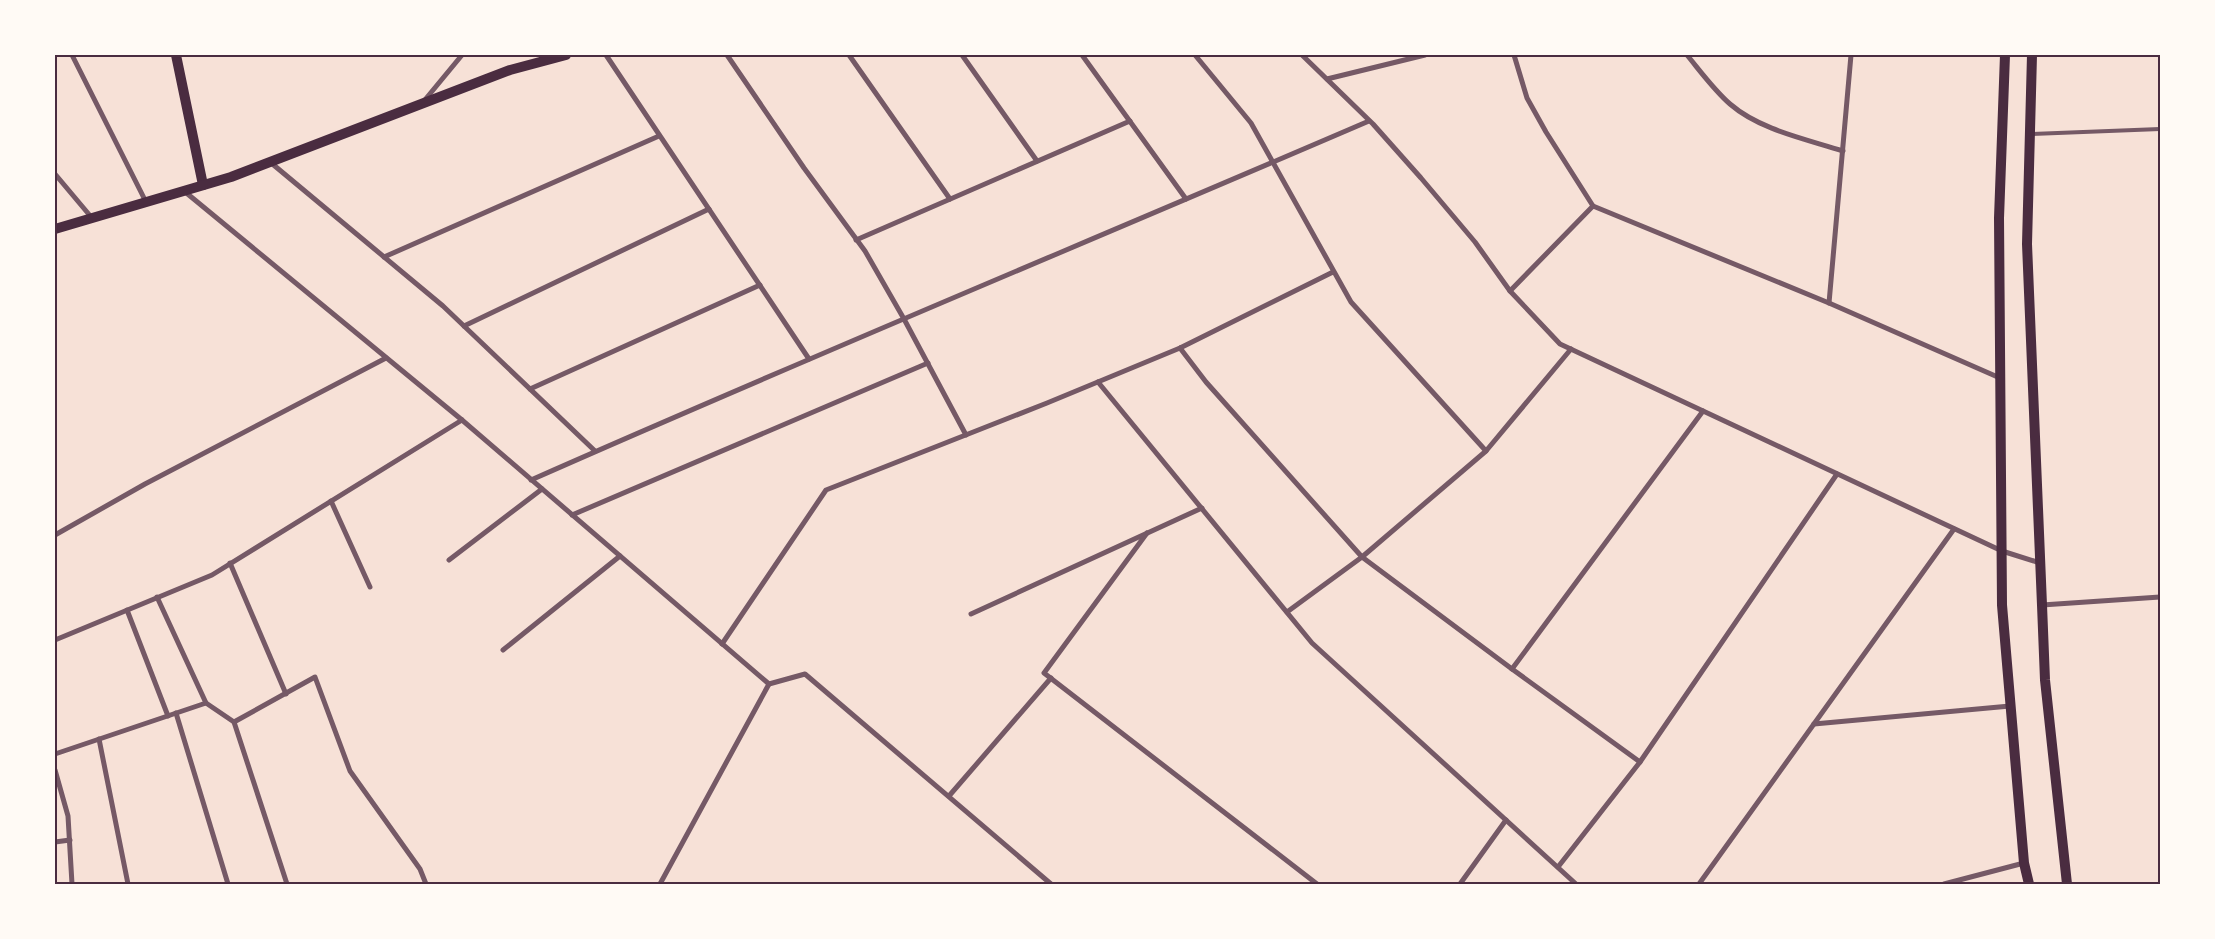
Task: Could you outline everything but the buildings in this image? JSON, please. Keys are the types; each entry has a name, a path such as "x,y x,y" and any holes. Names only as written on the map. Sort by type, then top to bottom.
{"main road":[{"path":"176,55 203,185"},
{"path":"56,227 203,185 270,162 510,70 566,55"},
{"path":"2005,55 1999,218 2002,605 2024,863 2028,884"},
{"path":"2032,55 2027,244 2040,563 2045,680 2067,884"}],"street":[{"path":"72,55 146,202"},
{"path":"421,104 462,55"},
{"path":"606,55 809,359"},
{"path":"727,55 856,240 904,319 966,435"},
{"path":"850,55 950,199"},
{"path":"962,55 1037,161"},
{"path":"1082,55 1186,199"},
{"path":"1195,55 1251,123 1271,163 1351,302 1486,451"},
{"path":"1302,55 1369,121 1475,242 1510,291 1560,344 2002,551 2040,563"},
{"path":"1327,79 1425,55"},
{"path":"1514,55 1527,98 1546,132 1594,206 1829,303 2000,378"},
{"path":"1688,55 1730,104 1746,115 1785,132 1843,151"},
{"path":"1829,303 1851,55"},
{"path":"856,240 1130,121"},
{"path":"531,480 809,359 1369,121"},
{"path":"384,257 660,136"},
{"path":"270,162 464,326 595,451"},
{"path":"55,174 92,218"},
{"path":"184,190 462,420 769,684"},
{"path":"1510,291 1594,206"},
{"path":"464,326 708,209"},
{"path":"722,644 826,490 1180,348 1334,272"},
{"path":"530,389 760,286"},
{"path":"1180,348 1206,382 1362,557 1640,762"},
{"path":"1287,612 1362,557 1486,451 1571,349"},
{"path":"55,535 145,484 386,358"},
{"path":"572,515 928,363"},
{"path":"1098,382 1312,642 1576,884"},
{"path":"1512,669 1703,411"},
{"path":"55,640 212,575 462,420"},
{"path":"1558,867 1640,762 1837,474"},
{"path":"450,560 542,489"},
{"path":"331,501 370,587"},
{"path":"971,614 1202,508"},
{"path":"1699,884 1954,529"},
{"path":"1147,533 1044,673 1317,884"},
{"path":"503,650 620,556"},
{"path":"230,563 286,694"},
{"path":"157,597 206,703 234,722 287,884"},
{"path":"2042,605 2160,597"},
{"path":"127,610 168,716"},
{"path":"660,884 769,684 806,674 1051,884"},
{"path":"234,722 315,677 350,771 420,868 426,884"},
{"path":"949,796 1051,678"},
{"path":"55,754 206,703"},
{"path":"1814,724 2011,706"},
{"path":"176,713 228,884"},
{"path":"99,739 128,884"},
{"path":"55,770 68,816 72,884"},
{"path":"1460,884 1506,820"},
{"path":"55,842 70,840"},
{"path":"1944,884 2024,863"}],"lane":[{"path":"2030,134 2160,129"}]}
